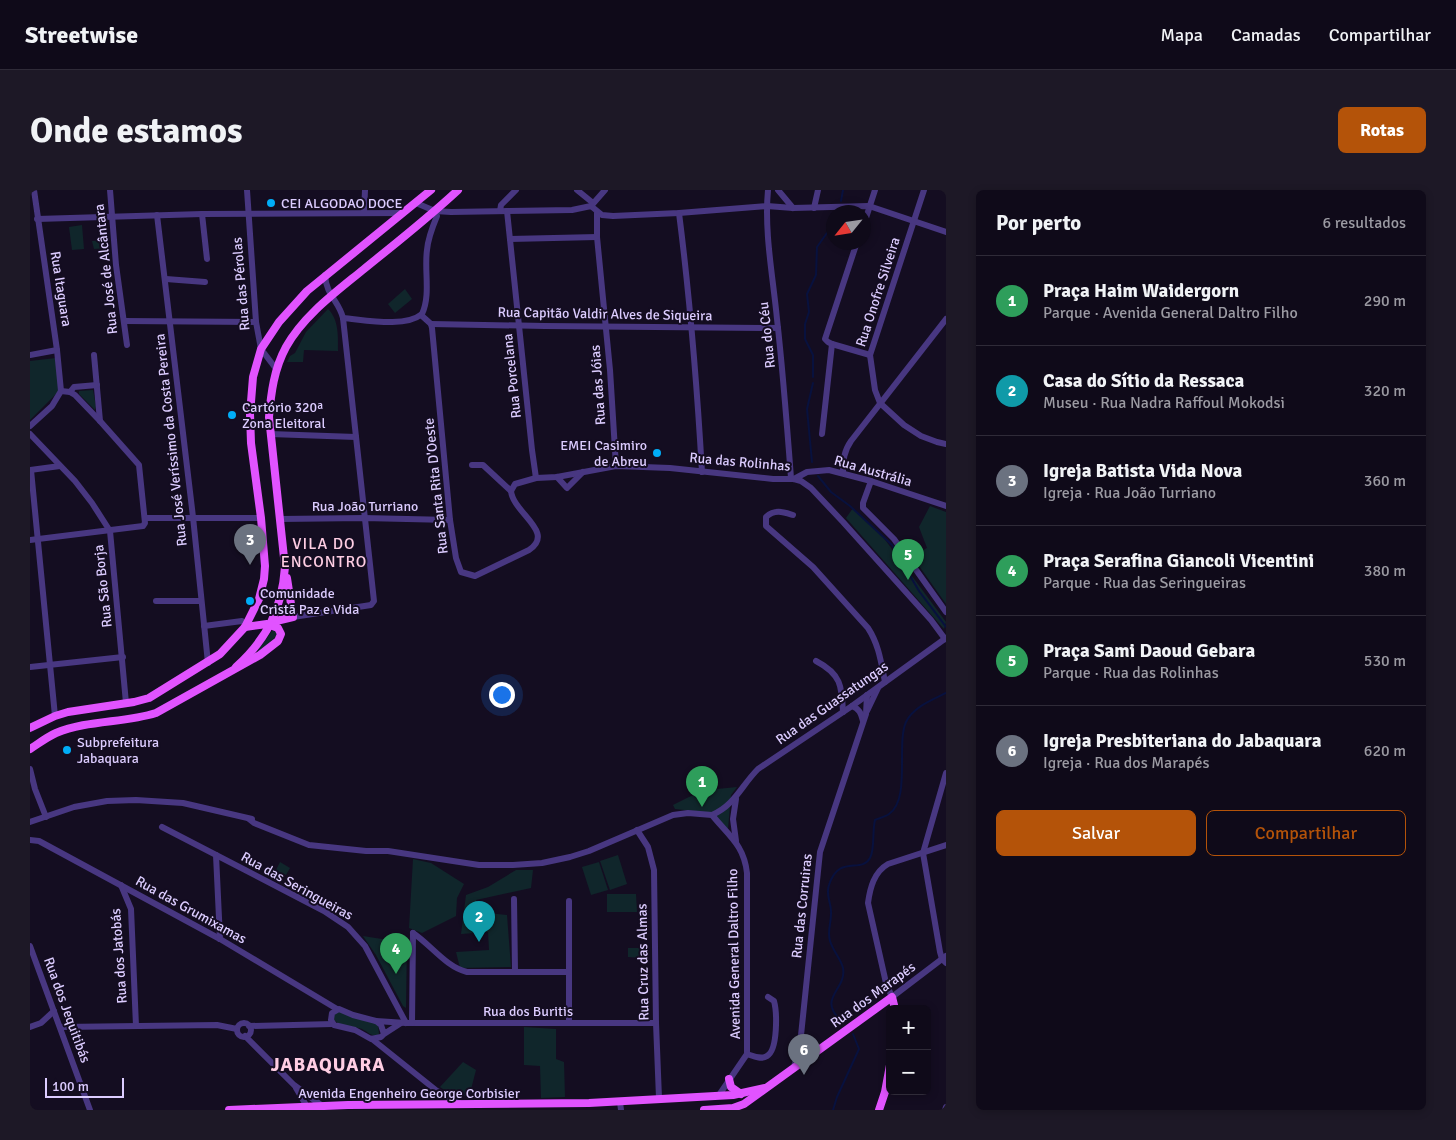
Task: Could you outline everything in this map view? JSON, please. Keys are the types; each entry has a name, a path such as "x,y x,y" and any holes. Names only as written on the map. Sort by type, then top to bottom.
{"main road":[{"path":"30,728 55,716 79,709 149,698 208,663 227,648 259,599 264,579 265,550 251,442 250,414 253,377 261,349 279,322 300,298 325,275 431,190"},
{"path":"244,624 271,623 293,617 285,566 270,434 270,397 277,370 286,347 304,323 331,296 458,190"},
{"path":"236,667 256,648 271,623 282,595 285,566"},
{"path":"30,749 55,733 70,728 141,718 170,707 236,667 260,655 278,641 280,631 271,623"},
{"path":"892,997 895,1005"},
{"name":"Rua dos Marapés","path":"765,1088 892,997"},
{"path":"729,1079 730,1087 741,1094"},
{"path":"879,1110 886,1087"},
{"path":"702,1110 740,1106 765,1088"},
{"name":"Avenida Engenheiro George Corbisier","path":"229,1110 438,1104 620,1106 659,1098 741,1094 765,1088"},
{"path":"702,1110 719,1095"}],"street":[{"name":"Rua Itaguara","path":"34,190 61,391"},
{"name":"Rua José de Alcântara","path":"110,190 111,216 127,345"},
{"name":"Rua das Pérolas","path":"247,190 256,322 261,349 277,370"},
{"path":"364,213 365,190"},
{"path":"503,211 501,205 516,190"},
{"path":"578,190 597,213 605,216 679,213 767,206 826,208"},
{"path":"416,203 435,211 572,210 592,205 605,190"},
{"name":"Rua do Céu","path":"768,190 767,206 792,478"},
{"path":"778,190 793,208"},
{"path":"814,208 818,190"},
{"path":"869,205 875,190"},
{"name":"Rua Onofre Silveira","path":"880,403 876,395 870,355 924,190"},
{"path":"871,207 946,232"},
{"path":"343,318 397,322 410,321 421,315 426,299 427,251 431,229 437,216 435,211"},
{"name":"Rua Porcelana","path":"503,211 510,239 536,478"},
{"path":"380,213 385,228"},
{"path":"37,219 202,214 403,213"},
{"name":"Rua das Jóias","path":"597,213 597,237 606,327 616,466"},
{"path":"679,213 692,327 702,472"},
{"path":"202,214 207,259"},
{"name":"Rua José Veríssimo da Costa Pereira","path":"157,215 166,279 208,663"},
{"path":"510,239 597,237"},
{"path":"854,250 826,340 832,344 870,355"},
{"path":"293,617 371,605 374,601 343,318 326,286 325,275"},
{"path":"166,279 205,282"},
{"path":"421,315 431,324"},
{"path":"843,473 843,457 846,448 946,319"},
{"path":"124,322 256,322"},
{"name":"Rua Capitão Valdir Alves de Siqueira","path":"431,324 778,328"},
{"name":"Rua Santa Rita D'Oeste","path":"431,324 450,520 458,565 462,572 471,576 482,573 528,550 537,541 537,532 512,498 512,491"},
{"path":"822,434 832,344"},
{"path":"30,354 57,350"},
{"path":"94,355 100,421"},
{"path":"70,392 74,387 97,385"},
{"path":"30,426 52,406 61,391 70,392 100,421 139,465 145,518 143,526 30,540"},
{"path":"880,403 904,425 921,436 946,444"},
{"name":"Rua São Borja","path":"30,434 75,481 110,531 126,703"},
{"path":"270,434 356,436"},
{"path":"472,466 483,465 512,491"},
{"path":"55,716 30,470 60,466"},
{"name":"Rua das Rolinhas","path":"512,491 515,484 536,478 557,477 616,466 670,468 773,479 792,478 812,488 915,601 945,638"},
{"name":"Rua Austrália","path":"792,478 803,473 820,470 843,473 946,506"},
{"name":"Rua das Rolinhas","path":"557,477 567,488 583,472"},
{"path":"872,482 863,502 863,508 894,538 946,612"},
{"path":"793,515 778,511 774,512 766,517 765,522 768,530 813,567 868,628 879,650 883,684 866,714"},
{"path":"145,518 261,518"},
{"name":"Rua João Turriano","path":"280,519 450,520"},
{"path":"156,602 201,601"},
{"path":"204,626 244,624"},
{"name":"Rua das Guassatungas","path":"712,815 729,806 748,779 758,769 852,706 945,638"},
{"path":"30,667 123,657"},
{"path":"816,661 834,673 840,683 843,712"},
{"name":"Rua das Corruiras","path":"794,1067 801,1038 820,852 866,714 867,695"},
{"path":"852,706 861,713 863,723"},
{"path":"30,769 35,789 46,817"},
{"path":"945,960 922,853 946,773"},
{"path":"737,794 733,820 737,842"},
{"path":"30,822 74,807 91,804 136,800 183,803 249,819 254,823 315,845 408,853 479,865 512,865 542,863 570,857 589,851 673,815 688,813 712,815"},
{"name":"Avenida General Daltro Filho","path":"712,815 737,842 748,873 747,1054 719,1095"},
{"name":"Rua das Seringueiras","path":"162,827 332,916 348,927 365,946 406,1023"},
{"name":"Rua Cruz das Almas","path":"637,830 648,847 654,870 659,1098"},
{"name":"Rua das Grumixamas","path":"30,840 39,841 220,940 337,1009 376,1021"},
{"path":"892,997 886,983 870,918 868,903 870,891 877,873 882,867 946,845"},
{"path":"216,855 220,940"},
{"name":"Rua dos Jatobás","path":"120,885 131,910 136,1026"},
{"path":"514,899 515,971"},
{"path":"569,901 569,1024"},
{"path":"371,1038 378,1038 406,1023 413,933 428,944 451,966 467,972 569,972"},
{"name":"Rua dos Jequitibás","path":"30,946 90,1110"},
{"name":"Rua dos Marapés","path":"892,997 945,960"},
{"name":"Avenida General Daltro Filho","path":"747,1054 764,1058 773,1050 776,1026 775,1009 774,1001 768,996"},
{"path":"332,1022 332,1013 337,1009"},
{"path":"30,1027 41,1023 54,1011"},
{"path":"376,1021 381,1025 392,1054"},
{"name":"Rua dos Buritis","path":"376,1021 406,1023 656,1023"},
{"path":"308,1108 294,1085 248,1031 246,1023 238,1025 239,1035 248,1031 268,1027 332,1022 355,1030 371,1038 437,1091 461,1104"},
{"path":"60,1027 217,1025 237,1029"},
{"path":"801,1038 815,1052"},
{"path":"294,1085 321,1106"},
{"path":"437,1091 440,1098 438,1104"}],"green space":[{"path":"82,225 84,249 72,250 69,227"},
{"path":"107,240 108,248 94,249 92,241"},
{"path":"405,289 412,299 395,313 388,304"},
{"path":"328,309 336,323 338,351 304,350 303,362 287,362 290,356 295,353 306,332"},
{"path":"56,358 59,391 30,420 30,361"},
{"path":"93,390 95,410 79,394 79,391"},
{"path":"930,506 946,512 946,604 912,556 927,548 919,527"},
{"path":"853,508 883,537 946,622 944,629 846,518"},
{"path":"275,630 277,635 266,647 256,653 272,631"},
{"path":"737,787 731,795 728,829 711,813 675,809 673,805 707,790"},
{"path":"618,855 627,884 610,890 600,861"},
{"path":"413,859 431,863 464,884 457,898 456,916 422,933 409,928"},
{"path":"280,862 290,868 286,875 276,870"},
{"path":"599,862 608,890 591,895 582,867"},
{"path":"516,870 533,870 531,888 476,900 478,912 507,915 511,967 460,968 456,952 489,950 488,932 461,934 466,895 488,887"},
{"path":"607,894 636,894 637,912 607,912"},
{"path":"363,936 407,943 406,1008 403,1006 376,955"},
{"path":"628,948 643,948 643,958 628,957"},
{"path":"336,1011 378,1024 379,1034 377,1036 373,1035 362,1029 337,1022 334,1020 333,1015"},
{"path":"524,1027 556,1029 556,1059 564,1062 565,1097 541,1098 540,1066 524,1065"},
{"path":"463,1062 476,1070 469,1097 449,1093 440,1087"}],"waterway":[{"path":"841,201 843,190"},
{"path":"813,377 813,355 805,339 805,324 809,312 807,294 816,275 817,247 826,234"},
{"path":"812,462 807,409 813,383"},
{"path":"818,476 831,492 850,506 892,545 919,591 946,627"},
{"path":"843,1023 832,1007 834,994 843,976 843,968 829,937 831,918 829,885 838,870 844,867 861,865 870,858 875,820 889,814 896,807 900,796 902,744 906,722 918,708 946,693"},
{"path":"833,1110 859,1049 853,1034"}],"place":[{"name":"CEI ALGODAO DOCE","path":"271,203"},
{"name":"Cartório 320ª Zona Eleitoral","path":"232,415"},
{"name":"EMEI Casimiro de Abreu","path":"657,453"},
{"name":"Igreja Batista Vida Nova","path":"250,565"},
{"name":"Praça Sami Daoud Gebara","path":"908,580"},
{"name":"Comunidade Cristã Paz e Vida","path":"250,601"},
{"name":"Subprefeitura Jabaquara","path":"67,750"},
{"name":"Praça Haim Waidergorn","path":"702,807"},
{"name":"Casa do Sítio da Ressaca","path":"479,942"},
{"name":"Praça Serafina Giancoli Vicentini","path":"396,974"},
{"name":"Igreja Presbiteriana do Jabaquara","path":"804,1075"}],"district":[{"name":"VILA DO ENCONTRO","path":"324,553"},
{"name":"JABAQUARA","path":"328,1065"}]}
